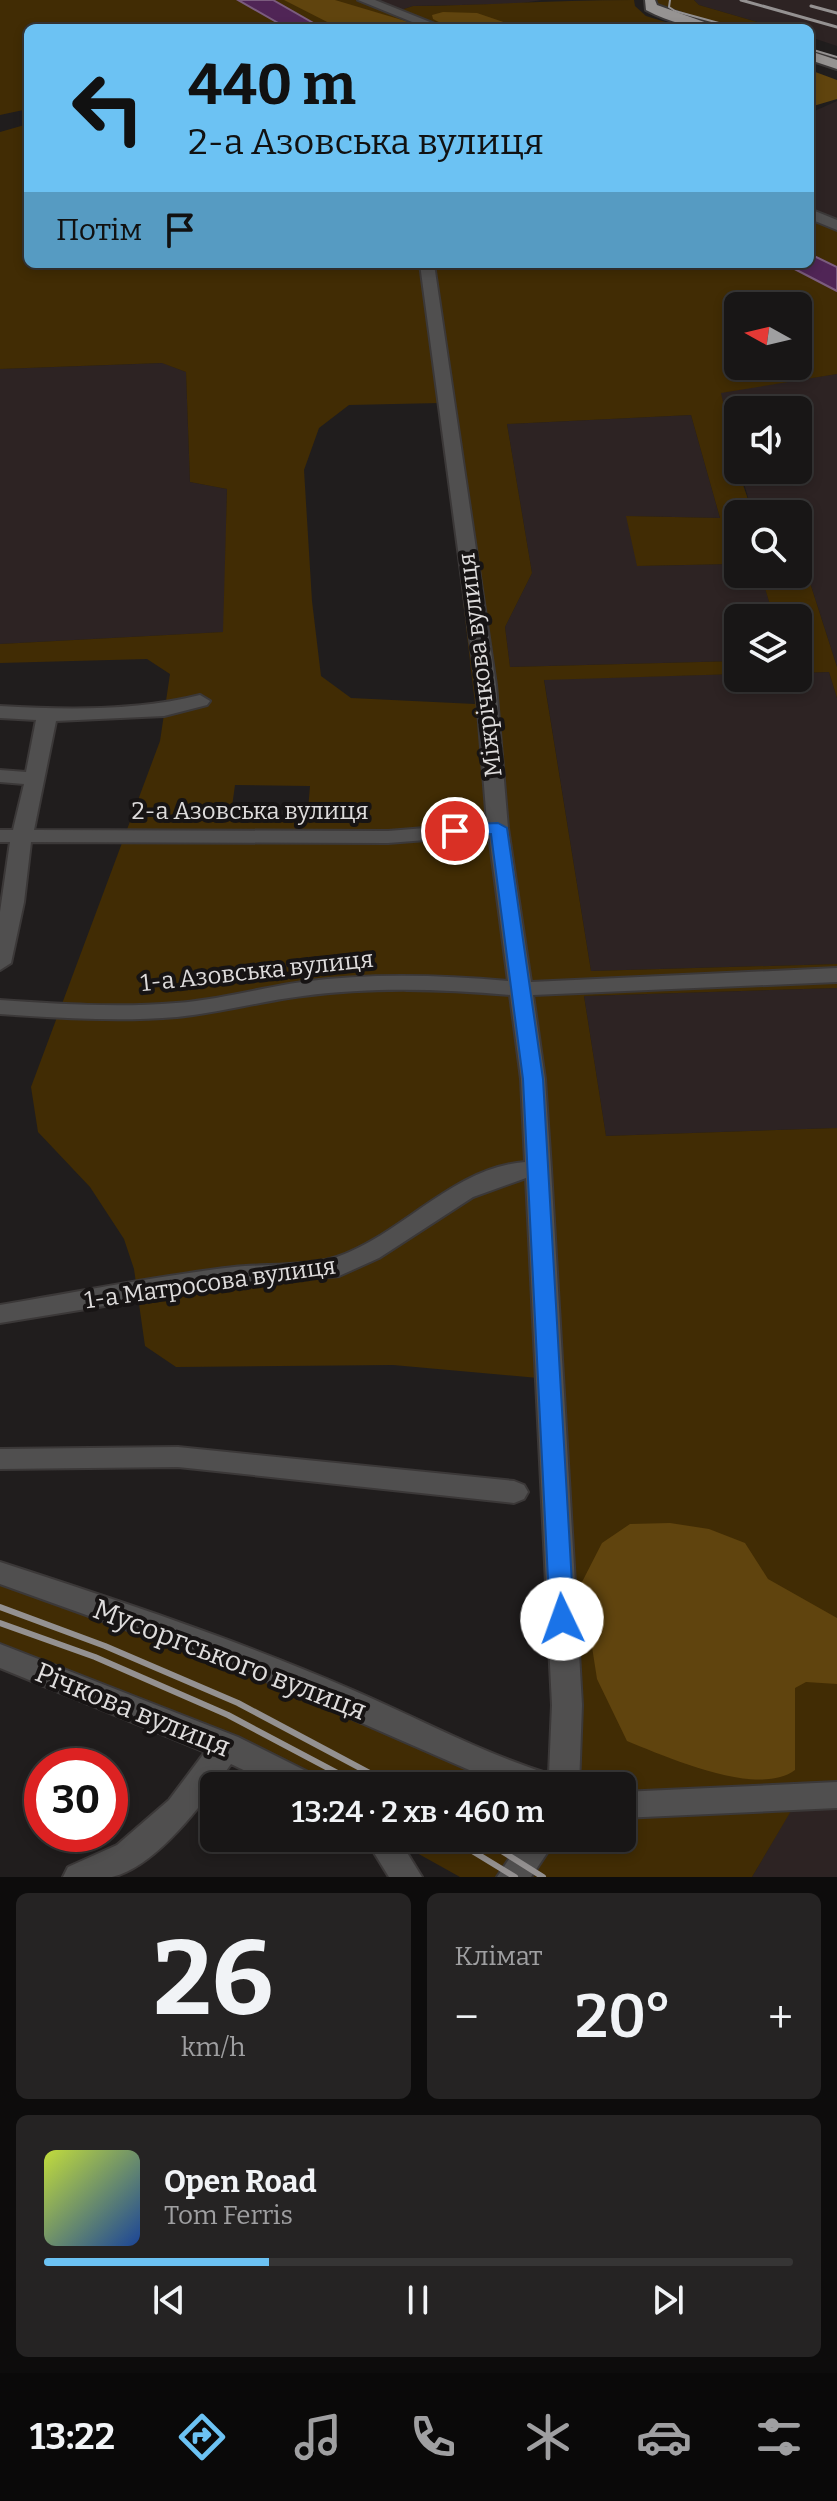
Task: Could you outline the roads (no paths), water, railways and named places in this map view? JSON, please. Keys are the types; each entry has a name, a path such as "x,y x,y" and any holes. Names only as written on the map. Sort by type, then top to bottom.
{"highway":[{"path":"651,1 651,7 660,13 700,24"},
{"path":"814,56 837,65"}],"street":[{"path":"364,0 428,24"},
{"path":"814,215 837,226"},
{"name":"Міжрічкова вулиця","path":"428,268 486,685 498,828 533,1079 567,1705 565,1772"},
{"path":"0,712 47,715 164,710 200,701"},
{"path":"0,963 47,715"},
{"path":"0,776 35,779"},
{"name":"2-а Азовська вулиця","path":"0,836 388,837 498,828"},
{"name":"1-а Азовська вулиця","path":"0,1007 70,1012 177,1010 303,989 397,982 431,981 520,989 837,975"},
{"name":"1-а Матросова вулиця","path":"0,1314 210,1279 339,1267 370,1252 464,1191 523,1169 539,1169"},
{"path":"0,1459 178,1457 514,1492"},
{"name":"Мусоргського вулиця","path":"0,1573 257,1664 339,1697 409,1733 502,1772"},
{"name":"Річкова вулиця","path":"0,1656 75,1682 227,1746 279,1772"},
{"path":"79,1877 128,1855 180,1809 227,1746"},
{"path":"636,1804 837,1795"},
{"path":"390,1852 406,1877"},
{"path":"514,1877 531,1852"}],"tram line":[{"path":"670,0 669,7 675,11 722,24"},
{"path":"814,50 837,57"}],"railway":[{"path":"741,0 837,27"},
{"path":"811,6 837,13"},
{"path":"0,1607 105,1646 238,1703 368,1772"},
{"path":"0,1623 95,1657 228,1715 336,1772"},
{"path":"474,1852 515,1877"},
{"path":"503,1852 543,1877"}]}
